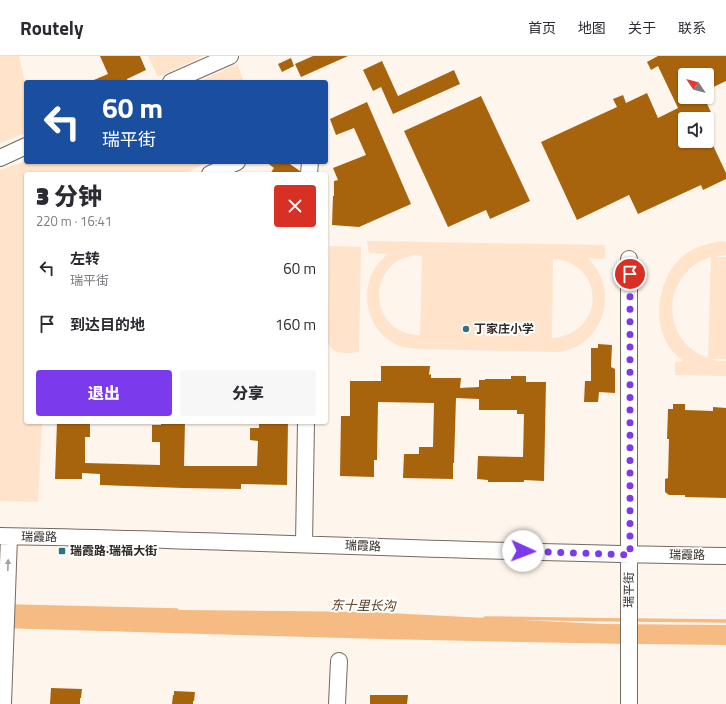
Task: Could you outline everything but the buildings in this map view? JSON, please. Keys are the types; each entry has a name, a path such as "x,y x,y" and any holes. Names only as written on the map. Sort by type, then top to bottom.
{"street":[{"path":"176,80 230,56"},
{"path":"0,158 24,147"},
{"path":"214,172 232,164"},
{"name":"瑞平街","path":"629,704 630,259"},
{"path":"304,544 306,424"},
{"path":"3,704 6,593 4,536"},
{"name":"瑞霞路","path":"4,536 630,555 726,556"},
{"path":"337,704 339,661"}],"shaded area":[{"path":"0,56 19,56 24,80 24,134 0,143"},
{"path":"148,56 203,56 158,77"},
{"path":"237,64 243,80 202,80"},
{"path":"24,162 24,164 204,164 186,172 24,172 24,424 42,424 38,502 0,501 0,170"},
{"path":"367,241 605,245 605,259 588,258 598,271 603,282 605,291 604,309 597,327 585,341 570,349 560,352 419,349 402,347 389,340 381,333 374,323 370,313 367,301 367,290 370,279 375,268 388,254 369,253","holes":["414,255 422,256 420,335 413,335 401,331 388,321 383,313 379,293 381,283 391,266 399,260","553,259 571,263 583,273 590,285 593,299 590,313 582,325 569,334 552,338"]},
{"path":"720,241 726,242 726,255 714,257 726,257 726,359 711,359 726,361 726,376 675,375 675,362 683,361 674,353 666,342 662,330 659,317 662,290 674,265 683,256 696,248","holes":["711,257 708,358 689,347 678,333 672,307 674,294 679,282 687,271 698,263"]},
{"path":"329,246 361,247 359,352 337,352 328,343"},
{"path":"0,607 369,612 603,624 726,625 726,645 454,641 0,628"}],"waterway":[{"name":"东十里长沟","path":"11,606 177,610"},
{"name":"东十里长沟","path":"485,618 625,620"},
{"name":"东十里长沟","path":"633,620 726,621"}],"place":[{"name":"丁家庄小学","path":"466,329"},
{"name":"瑞霞路·瑞福大街","path":"62,551"}],"route":[{"path":"523,551 630,555 630,274"}]}
